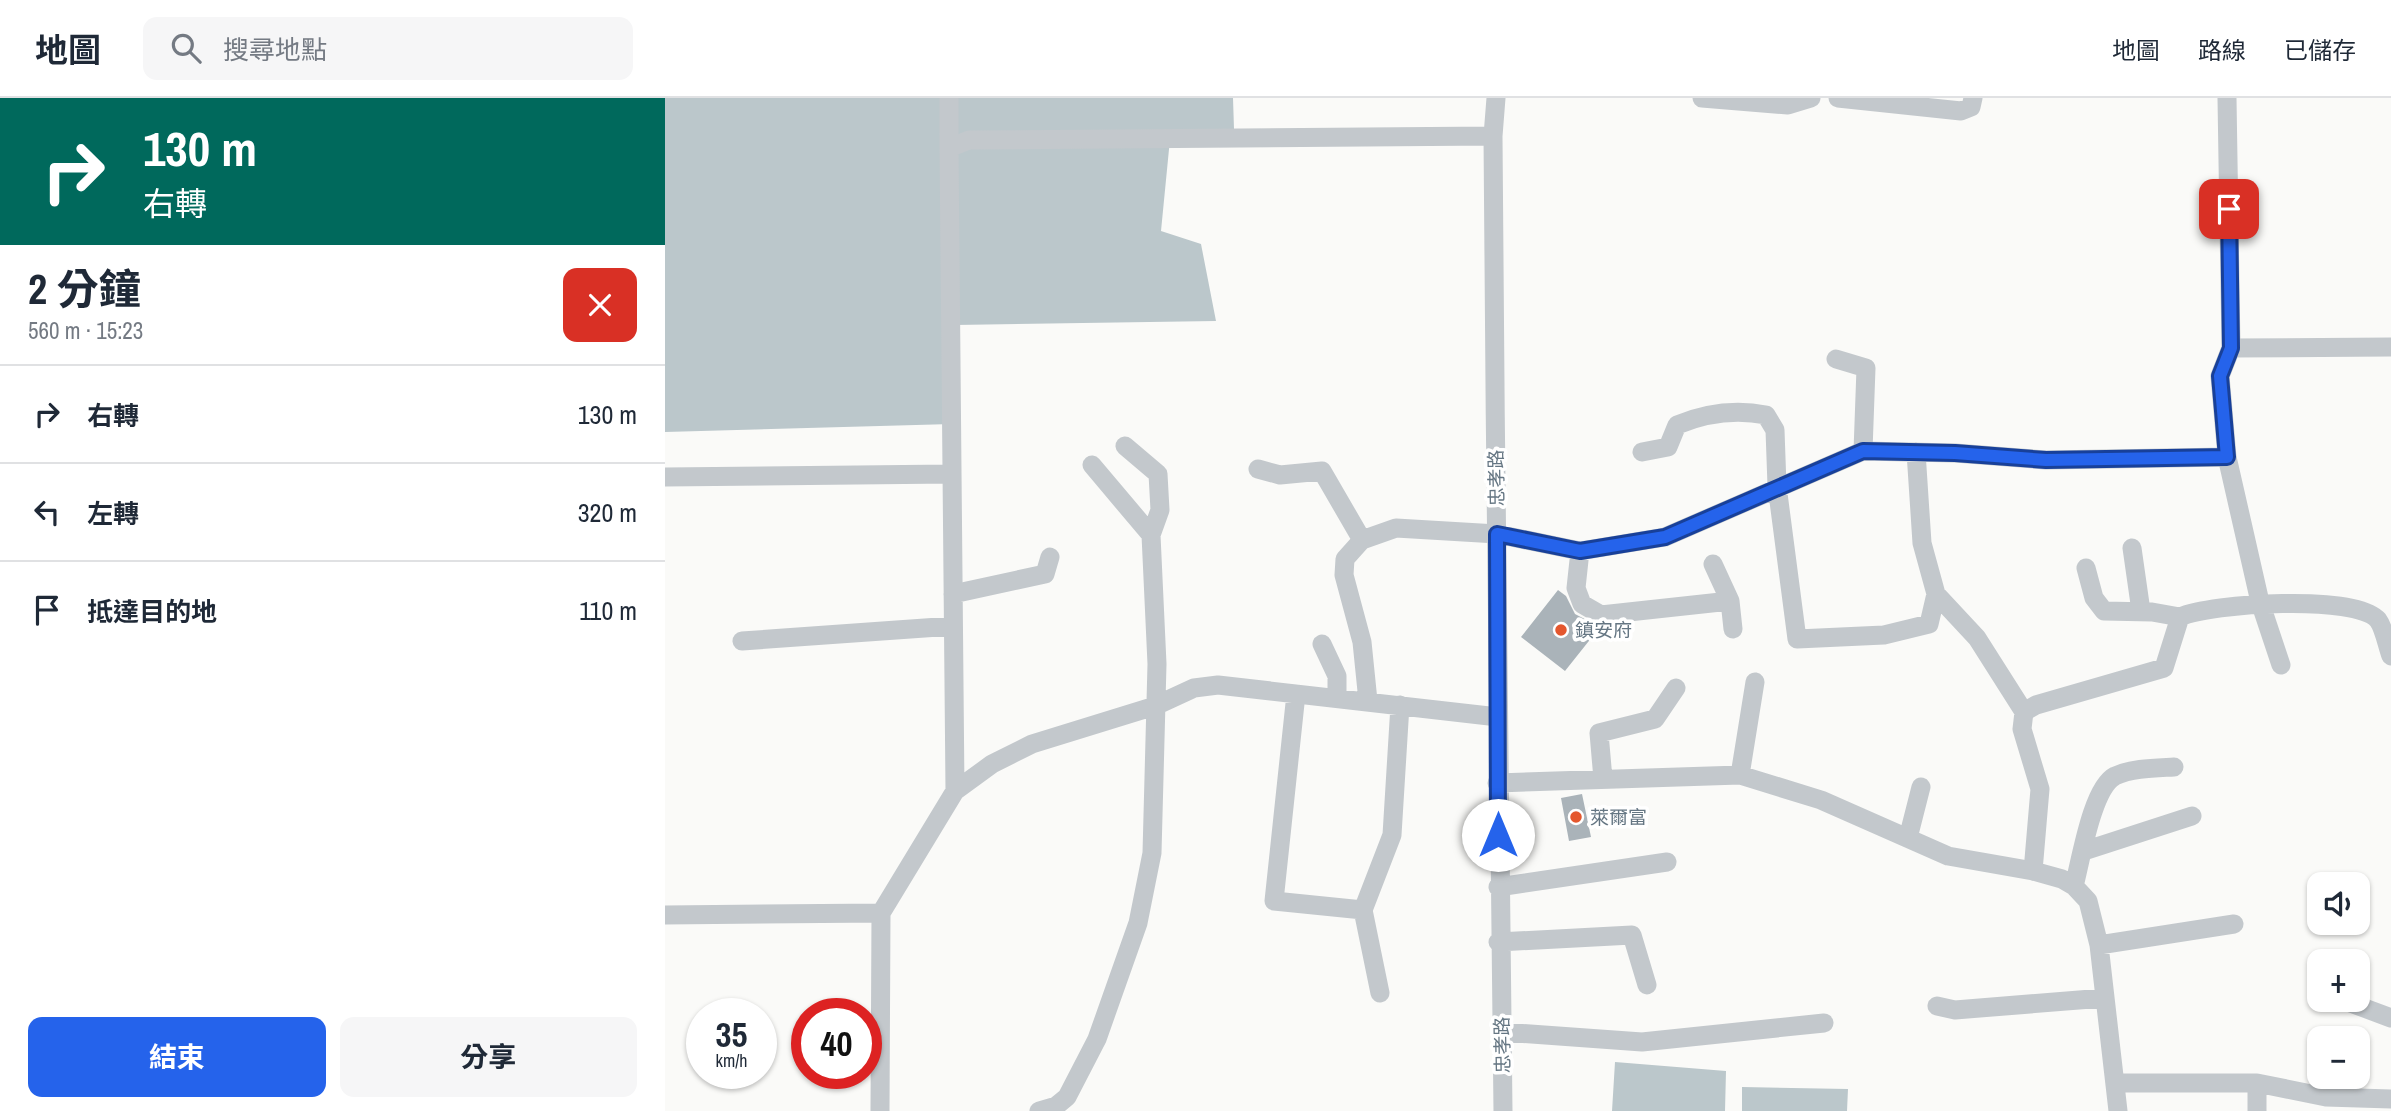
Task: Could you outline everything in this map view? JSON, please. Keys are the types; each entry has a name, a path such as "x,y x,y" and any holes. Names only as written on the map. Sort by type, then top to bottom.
{"street":[{"path":"949,98 955,792"},
{"name":"忠孝路","path":"1496,98 1493,135 1498,942 1503,1111"},
{"path":"1702,98 1788,105 1811,98"},
{"path":"1838,98 1961,111 1972,107 1973,98"},
{"path":"2227,98 2231,348 2220,376 2227,457 2260,602 2281,665"},
{"path":"950,148 969,140 1493,135"},
{"path":"2231,348 2391,347"},
{"path":"1836,359 1866,368 1863,451"},
{"path":"1642,452 1668,447 1677,425 1704,414 1748,411 1766,415 1775,430 1777,486 1797,639 1884,635 1929,624 1935,594 1922,543 1916,452"},
{"path":"1039,1111 1056,1106 1073,1087 1097,1039 1138,923 1152,853 1157,664 1151,535 1160,510 1158,474 1125,446"},
{"path":"1368,701 1362,642 1344,575 1345,559 1362,540 1396,528 1497,534 1580,551 1665,537 1777,486 1863,451 2046,460 2227,457"},
{"path":"1092,465 1151,535"},
{"path":"1258,469 1280,475 1322,471 1362,540"},
{"path":"665,477 951,474"},
{"path":"2132,548 2141,611"},
{"path":"1580,551 1576,588 1581,604 1601,615 1730,601"},
{"path":"953,594 1045,574 1050,557"},
{"path":"1713,564 1730,601 1733,629"},
{"path":"2086,568 2094,598 2104,611 2141,611 2181,617 2260,602 2360,608 2378,620 2391,656"},
{"path":"1935,594 1977,638 2024,712 2022,729 2040,789 2033,871"},
{"path":"2024,712 2036,705 2164,668 2181,617"},
{"path":"742,641 953,626"},
{"path":"1322,644 1337,676 1337,698"},
{"path":"1740,775 1755,682"},
{"path":"880,1111 881,913 955,792 992,764 1032,744 1155,706 1193,688 1218,685 1498,717"},
{"path":"1603,779 1599,733 1655,719 1676,688"},
{"path":"1296,694 1274,901 1363,910"},
{"path":"1380,993 1363,910 1392,835 1400,705"},
{"path":"2074,886 2100,790 2114,776 2145,769 2174,767"},
{"path":"1497,783 1740,775 1821,800 1948,856 2033,871 2074,886 2088,901 2099,945 2118,1111"},
{"path":"1907,838 1921,787"},
{"path":"2084,850 2192,816"},
{"path":"1498,887 1667,862"},
{"path":"665,915 881,913"},
{"path":"2099,945 2235,924"},
{"path":"1498,942 1632,935 1647,985"},
{"path":"1937,1006 1955,1010 2104,998"},
{"path":"2370,1010 2391,1018"},
{"path":"1501,1032 1642,1042 1824,1023"},
{"path":"2115,1083 2257,1083 2326,1097 2391,1099"},
{"path":"2257,1083 2257,1111"}],"shaded area":[{"path":"665,98 1233,98 1234,129 1170,139 1161,231 1201,244 1216,321 955,325 952,424 665,432"},
{"path":"1615,1062 1726,1071 1725,1111 1612,1111"},
{"path":"1742,1087 1848,1089 1847,1111 1742,1111"}],"building":[{"name":"鎮安府","path":"1558,590 1566,596 1575,614 1600,627 1565,671 1521,637"},
{"name":"萊爾富","path":"1582,794 1591,837 1569,841 1561,798"}],"place":[{"name":"鎮安府","path":"1561,630"},
{"name":"萊爾富","path":"1576,817"}],"route":[{"path":"1498,835 1497,534 1580,551 1665,537 1777,486 1863,451 1955,453 2046,460 2227,457 2220,376 2231,348 2229,209"}]}
